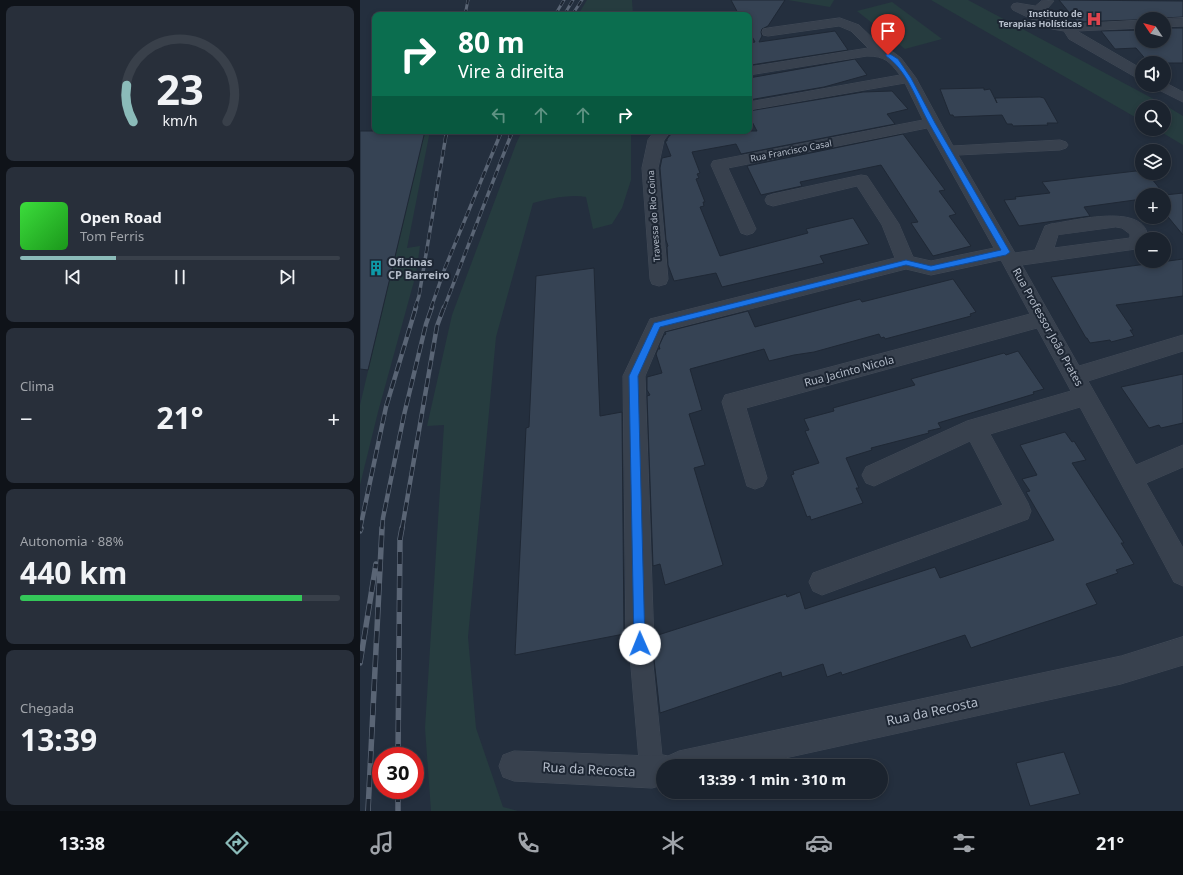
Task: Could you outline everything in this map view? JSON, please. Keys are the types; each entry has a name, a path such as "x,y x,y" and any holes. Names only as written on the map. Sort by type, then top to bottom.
{"street":[{"path":"1135,24 1068,28 1056,26 1017,7 1030,11 1039,10 1045,6 1048,1 1068,28 1074,36 1135,71"},
{"name":"Rua Professor João Prates","path":"768,32 840,22 855,28 879,52 888,55 896,61 909,78 932,123 1008,256 1183,573"},
{"path":"1171,23 1183,22"},
{"path":"752,71 867,52 879,52"},
{"path":"752,105 909,78"},
{"path":"1171,91 1183,98"},
{"name":"Rua Francisco Casal","path":"747,229 719,165 932,123"},
{"name":"Travessa do Rio Coina","path":"659,279 650,168 656,140 661,134"},
{"path":"948,151 1060,145"},
{"path":"773,200 861,180 890,224 906,262"},
{"path":"663,759 640,644 634,376 657,325 906,262 931,268 1008,256 1042,254"},
{"name":"Rua Jacinto Nicola","path":"755,478 733,402 1042,319"},
{"path":"1074,376 1183,343"},
{"path":"874,475 975,428 1086,396"},
{"path":"822,582 1019,511 975,428"},
{"path":"1131,478 1183,456"},
{"name":"Rua da Recosta","path":"711,759 1121,670 1183,650"},
{"name":"Rua da Recosta","path":"514,766 656,769"}],"green space":[{"path":"587,0 632,0 633,12 580,12"},
{"path":"788,0 834,0 830,7"},
{"path":"931,0 968,0 1135,89 1135,92 1140,92 1156,100 1135,100 1135,117"},
{"path":"892,2 942,39 905,49 857,11"},
{"path":"1171,109 1183,116 1183,145 1168,136 1171,136"},
{"path":"424,134 429,134 407,248 420,246 416,274 378,412 360,485 360,405"},
{"path":"521,134 631,134 631,180 622,208 612,224 593,229 586,197 566,197 533,203 496,337 468,637 476,728 503,807 518,811 431,811 425,728 444,425 427,426 452,315"}],"building":[{"path":"731,0 785,0 768,26 762,29 762,36 759,42 835,31 848,50 752,65 752,42 755,42 752,36 752,12 737,12"},
{"path":"1059,0 1183,1 1183,17 1171,18 1171,12 1135,12 1135,20 1077,22"},
{"path":"1171,28 1183,28 1183,63 1171,63 1171,56 1143,56 1136,48 1171,48"},
{"path":"1135,30 1136,48 1115,49 1101,31"},
{"path":"855,59 867,75 824,87 752,99 752,77"},
{"path":"984,88 984,90 990,89 997,103 995,98 1044,98 1058,123 1047,123 1048,125 1013,126 1012,124 1007,124 1002,115 954,117 953,115 950,115 940,89"},
{"path":"892,91 908,109 887,114 895,124 741,154 736,144 692,152 700,173 697,174 699,178 696,179 705,202 703,202 704,206 700,207 720,256 808,233 806,229 853,218 869,244 820,256 824,263 722,287 716,273 674,281 668,265 668,246 666,240 660,168 662,158 671,156 665,141 667,141 670,135 752,134 752,131 757,131 752,122 752,110 863,92"},
{"name":"Oficinas CP Barreiro","path":"360,131 372,131 372,134 424,134 368,370 360,369"},
{"path":"903,134 945,190 939,191 956,214 949,216 971,246 933,256 911,223 918,222 881,165 800,182 802,186 761,195 747,166"},
{"path":"1135,171 1135,180 1153,180 1159,188 1135,188 1135,200 1084,207 1090,216 1019,226 1004,200 1016,199 1015,197 1050,193 1042,182"},
{"path":"1183,193 1183,235 1171,220 1171,194"},
{"path":"1183,259 1183,296 1116,305 1133,330 1130,330 1134,336 1111,342 1110,340 1090,343 1051,277 1135,266 1135,268 1171,268 1171,261"},
{"path":"594,268 600,416 622,412 624,634 515,655 526,428 529,427 536,276"},
{"path":"953,279 976,312 970,314 971,316 885,339 884,337 881,338 879,334 814,352 769,361 764,349 690,369 702,410 689,414 705,465 694,468 723,565 665,585 660,564 653,566 647,396 650,395 647,390 647,377 662,373 656,354 658,349 660,349 659,346 664,335 666,334 665,332 748,311 755,327 860,299 862,302"},
{"path":"1018,351 1044,389 1033,392 1034,394 938,423 941,428 928,431 929,433 871,448 872,450 846,458 859,488 856,488 863,503 811,520 810,516 807,517 791,475 794,474 793,471 819,463 805,431 809,430 804,419 834,411 833,408 915,385 911,379 1004,353 1006,355"},
{"path":"1183,374 1183,423 1161,428 1159,425 1149,428 1121,387"},
{"path":"1065,432 1072,442 1074,441 1086,460 1072,463 1124,543 1121,543 1134,564 1116,570 1118,573 1086,584 1097,604 971,648 965,635 842,675 841,672 827,677 823,664 782,677 781,672 660,713 653,650 656,644 655,636 786,594 787,597 800,592 805,609 935,567 940,578 1054,540 1026,492 1030,491 1022,479 1037,475 1020,445"},
{"path":"1064,752 1080,794 1030,806 1016,763"}],"railway":[{"path":"466,12 468,0"},
{"path":"557,12 564,0"},
{"path":"566,12 573,0"},
{"path":"574,12 582,0"},
{"path":"415,308 419,296 446,135"},
{"path":"431,308 445,268 500,135"},
{"path":"444,308 511,135"},
{"path":"360,529 386,407 416,307"},
{"path":"382,529 404,415 426,324 432,307"},
{"path":"402,529 437,326 444,307"},
{"path":"368,811 382,528"},
{"path":"398,747 400,539 402,528"},
{"path":"360,663 376,564"},
{"path":"398,799 398,811"}],"place":[{"name":"Instituto de Terapias Holísticas","path":"1094,19"},
{"name":"Oficinas CP Barreiro","path":"376,268"}],"route":[{"path":"640,644 634,376 657,325 906,262 931,268 1006,252 932,123 909,78 896,61 888,55"}]}
